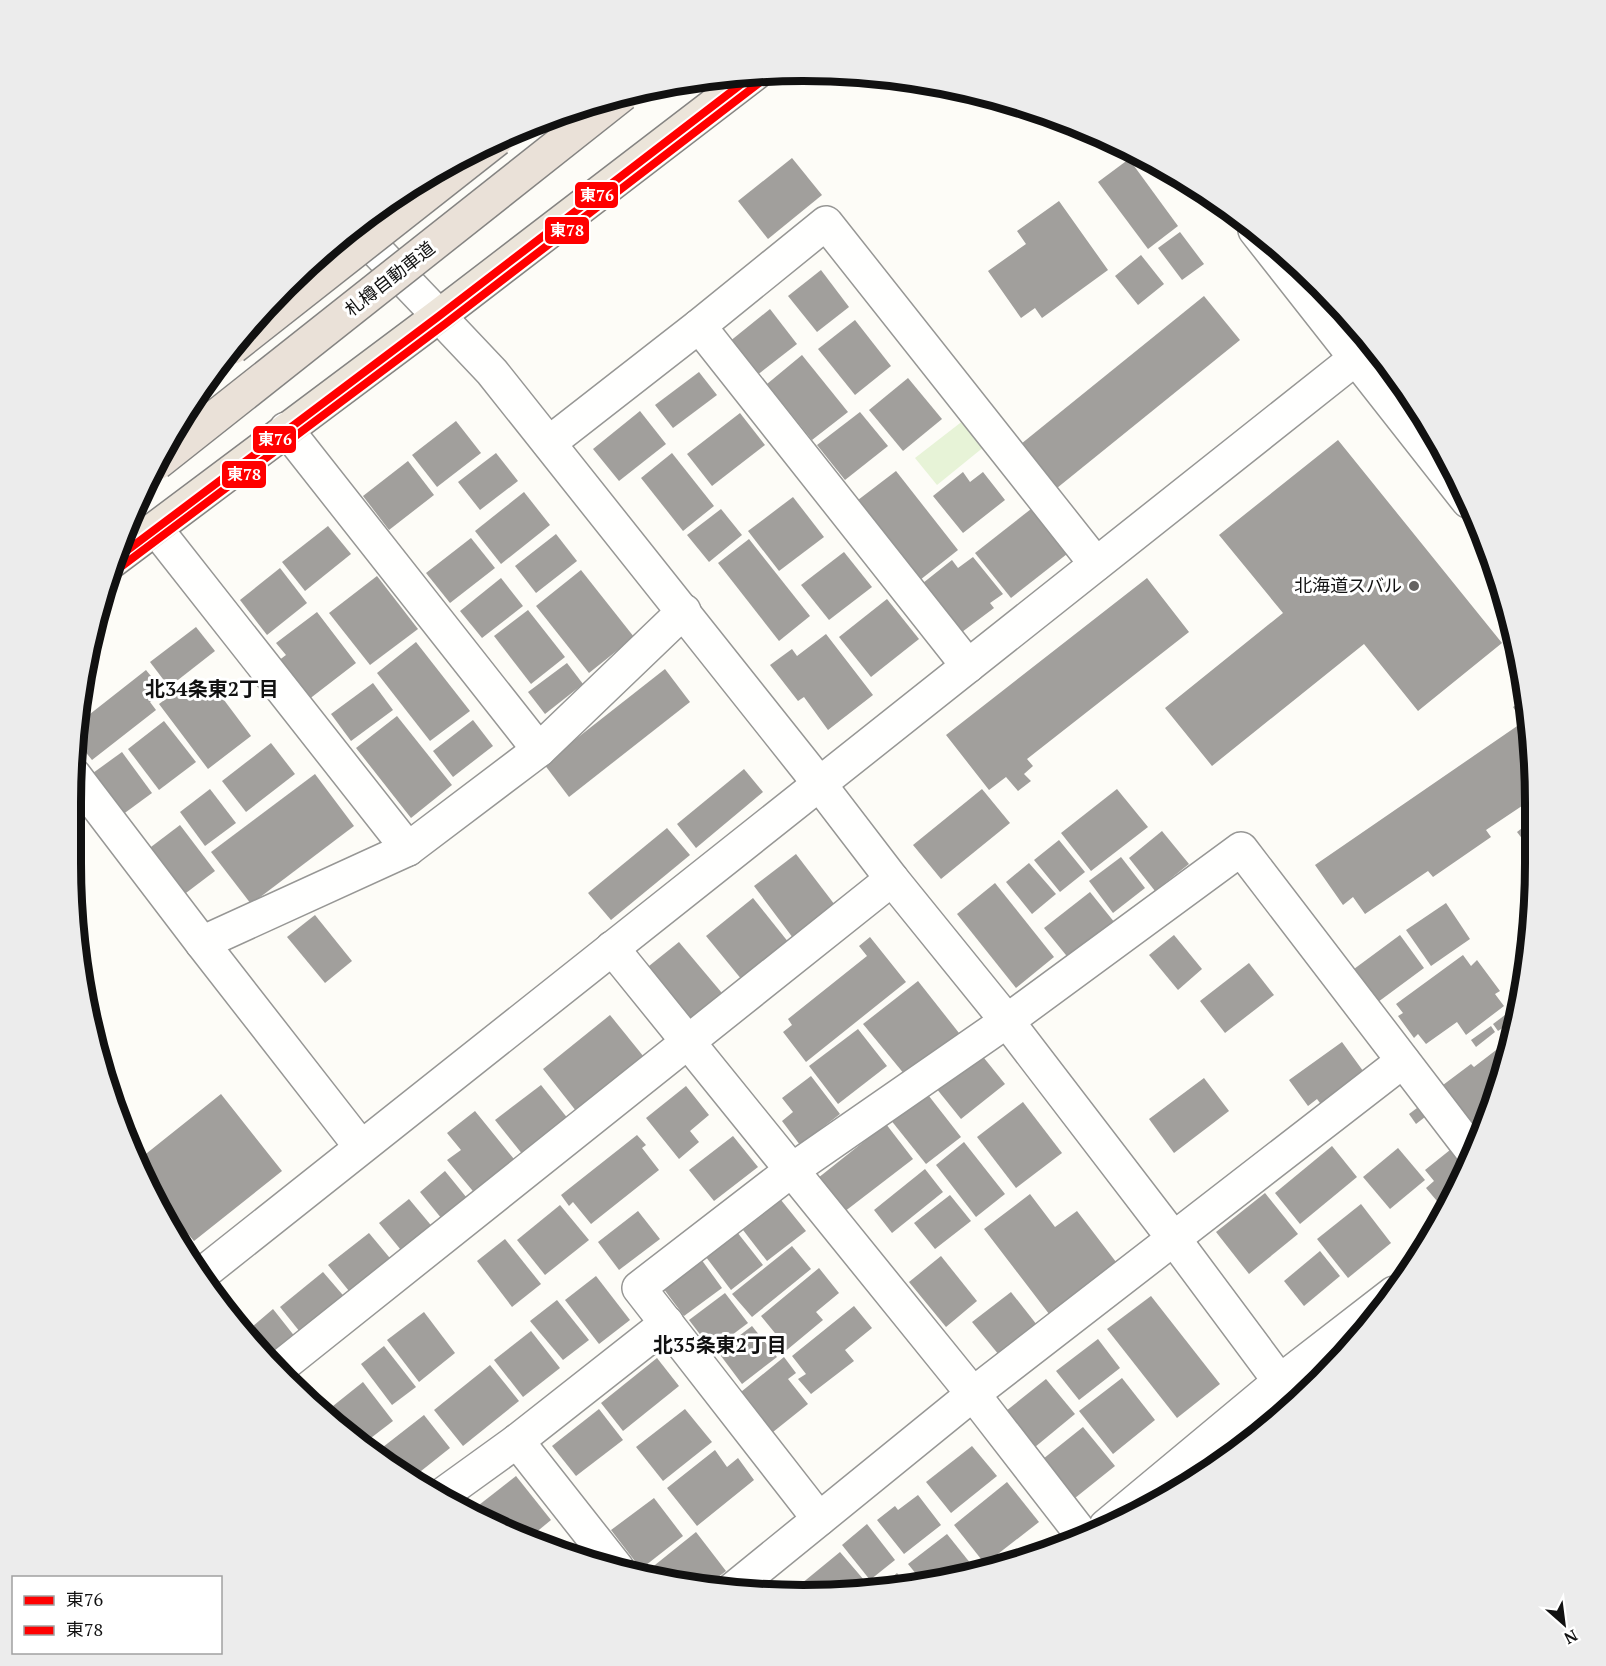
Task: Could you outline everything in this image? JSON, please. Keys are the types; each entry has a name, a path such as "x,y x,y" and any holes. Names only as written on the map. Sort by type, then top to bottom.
{"highway":[{"path":"127,550 439,316 741,84"},
{"name":"札樽自動車道","path":"174,450 605,109"},
{"path":"264,323 461,168"}],"street":[{"path":"549,443 826,223 1096,564"},
{"path":"360,233 492,372 684,611 892,879 1007,1021 1288,1392"},
{"path":"1276,257 1442,468"},
{"path":"699,326 968,666"},
{"path":"207,1270 1356,358"},
{"path":"286,429 539,750"},
{"path":"156,530 408,849"},
{"path":"202,944 408,849 539,750 684,611"},
{"path":"82,785 202,944 361,1147"},
{"path":"819,1519 639,1288 792,1170 1007,1021 1241,849 1467,1145"},
{"path":"283,1365 892,879"},
{"path":"612,948 974,1394 1079,1530"},
{"path":"742,1582 974,1394 1403,1061"},
{"path":"448,1491 517,1442 667,1323"},
{"path":"1139,1502 1288,1392 1350,1334"},
{"path":"517,1442 609,1558"}],"green space":[{"path":"964,420 985,446 937,485 915,458"}],"building":[{"path":"792,158 822,195 768,239 738,201"},
{"path":"1129,159 1178,226 1148,249 1098,182"},
{"path":"1059,201 1108,270 1042,318 1035,308 1021,318 988,271 1026,244 1017,231"},
{"path":"1180,232 1204,264 1182,280 1158,248"},
{"path":"1141,255 1164,284 1138,305 1115,276"},
{"path":"821,270 849,307 817,332 788,296"},
{"path":"1204,296 1240,340 1057,488 1021,444"},
{"path":"770,309 797,344 756,376 729,342"},
{"path":"855,320 891,366 855,395 818,349"},
{"path":"802,355 848,412 812,440 767,384"},
{"path":"699,372 717,395 673,428 655,405"},
{"path":"908,378 942,419 903,451 869,410"},
{"path":"640,411 666,444 619,481 593,449"},
{"path":"860,412 888,446 845,480 817,445"},
{"path":"740,413 765,445 712,486 687,454"},
{"path":"456,421 481,453 437,487 412,455"},
{"path":"1338,440 1502,643 1418,711 1364,644 1212,766 1165,708 1283,613 1219,535"},
{"path":"496,453 518,481 480,510 458,482"},
{"path":"672,453 714,506 683,531 641,478"},
{"path":"408,461 434,495 389,530 363,496"},
{"path":"896,471 958,550 920,580 858,500"},
{"path":"963,472 970,482 983,472 1005,500 963,533 933,496"},
{"path":"524,492 550,525 501,564 475,531"},
{"path":"793,497 824,537 779,571 748,531"},
{"path":"721,509 742,535 709,562 687,535"},
{"path":"1031,509 1067,554 1011,598 975,553"},
{"path":"328,526 351,554 305,591 282,562"},
{"path":"556,534 577,561 536,593 515,566"},
{"path":"471,538 495,568 450,603 426,573"},
{"path":"749,539 810,616 779,641 718,563"},
{"path":"844,552 872,587 829,620 801,585"},
{"path":"973,557 1003,594 990,603 994,608 962,632 923,583 952,560 958,568"},
{"path":"280,568 307,603 267,635 240,600"},
{"path":"581,570 634,637 589,673 536,606"},
{"path":"377,576 418,629 370,665 329,613"},
{"path":"501,578 523,606 482,638 460,611"},
{"path":"1147,578 1189,632 1027,759 1033,766 1024,774 1031,781 1018,791 1006,777 989,790 946,735"},
{"path":"887,599 919,639 871,677 839,637"},
{"path":"528,610 565,657 531,684 494,636"},
{"path":"317,612 356,663 308,700 278,661 286,655 276,643"},
{"path":"196,627 215,651 169,687 150,662"},
{"path":"826,634 873,695 828,730 804,697 798,701 770,665 792,649 797,656"},
{"path":"416,642 470,711 430,741 377,673"},
{"path":"567,663 583,684 545,714 528,692"},
{"path":"665,669 690,702 569,797 544,764"},
{"path":"146,670 163,691 150,702 156,710 92,760 84,750 86,717"},
{"path":"209,680 251,736 208,769 159,704 190,681 196,690"},
{"path":"373,683 393,710 351,741 331,714"},
{"path":"1518,704 1520,717 1513,707"},
{"path":"397,716 452,785 411,818 356,748"},
{"path":"473,720 493,746 453,777 433,751"},
{"path":"164,721 196,762 159,790 128,749"},
{"path":"1520,724 1525,804 1486,830 1491,837 1433,877 1428,871 1365,914 1353,897 1343,905 1315,865"},
{"path":"271,743 295,774 246,812 222,781"},
{"path":"122,752 152,793 122,815 93,773"},
{"path":"744,769 763,792 696,848 677,824"},
{"path":"315,774 354,826 251,904 211,852"},
{"path":"210,789 236,823 205,846 180,812"},
{"path":"982,789 1010,823 941,879 913,845"},
{"path":"1117,789 1148,827 1091,871 1061,833"},
{"path":"180,825 215,871 182,896 147,850"},
{"path":"1525,826 1525,842 1517,832"},
{"path":"667,828 690,855 611,920 588,893"},
{"path":"1162,831 1189,864 1155,891 1129,858"},
{"path":"1059,840 1085,872 1060,892 1034,860"},
{"path":"796,854 838,909 796,942 754,886"},
{"path":"1121,857 1145,888 1113,913 1089,881"},
{"path":"1029,863 1056,894 1032,914 1006,882"},
{"path":"995,883 1054,957 1016,988 957,914"},
{"path":"1090,892 1115,923 1070,960 1044,928"},
{"path":"753,898 789,943 742,980 706,936"},
{"path":"1446,903 1470,939 1431,966 1406,930"},
{"path":"315,915 352,961 325,983 287,937"},
{"path":"1174,935 1202,969 1178,990 1149,955"},
{"path":"1400,935 1424,968 1378,1002 1354,969"},
{"path":"870,937 906,982 806,1062 783,1032 792,1025 788,1019 867,956 859,946"},
{"path":"679,942 727,999 686,1032 639,974"},
{"path":"1463,955 1471,966 1477,960 1500,991 1495,994 1504,1006 1466,1035 1457,1022 1426,1044 1418,1034 1414,1038 1398,1016 1403,1013 1396,1004"},
{"path":"1249,963 1274,995 1225,1033 1200,1001"},
{"path":"918,981 959,1033 905,1075 863,1024"},
{"path":"1509,1012 1506,1026 1498,1031 1493,1024"},
{"path":"610,1015 648,1062 580,1116 543,1069"},
{"path":"1491,1026 1495,1032 1476,1047 1471,1040"},
{"path":"858,1029 887,1066 838,1104 809,1066"},
{"path":"1342,1042 1366,1075 1323,1107 1317,1099 1308,1106 1289,1080"},
{"path":"1501,1046 1487,1095 1471,1135 1435,1091 1471,1064 1474,1067"},
{"path":"980,1053 1005,1084 961,1119 936,1088"},
{"path":"811,1076 840,1114 800,1145 782,1121 793,1112 782,1098"},
{"path":"1204,1078 1229,1111 1174,1153 1149,1119"},
{"path":"541,1085 569,1120 523,1155 495,1120"},
{"path":"686,1086 709,1115 690,1131 699,1142 679,1159 646,1118"},
{"path":"925,1091 961,1137 926,1164 890,1119"},
{"path":"221,1094 282,1171 194,1241 175,1218 143,1156"},
{"path":"1023,1102 1062,1153 1016,1188 977,1137"},
{"path":"1417,1108 1425,1117 1416,1124 1409,1114"},
{"path":"475,1111 518,1164 477,1196 447,1160 461,1150 447,1133"},
{"path":"886,1124 913,1159 844,1212 818,1178"},
{"path":"637,1135 646,1145 642,1148 659,1170 591,1224 573,1202 569,1206 561,1195"},
{"path":"733,1136 758,1167 714,1201 689,1170"},
{"path":"964,1142 1005,1194 976,1217 936,1165"},
{"path":"1332,1146 1357,1177 1300,1224 1275,1193"},
{"path":"1398,1148 1425,1180 1390,1209 1363,1177"},
{"path":"1450,1150 1460,1162 1439,1204 1426,1188 1434,1181 1425,1170"},
{"path":"925,1169 943,1192 892,1233 874,1210"},
{"path":"445,1171 471,1203 446,1224 420,1192"},
{"path":"1265,1193 1298,1234 1249,1274 1216,1232"},
{"path":"1030,1194 1055,1227 1077,1211 1126,1275 1059,1327 984,1229"},
{"path":"950,1195 971,1221 935,1249 914,1223"},
{"path":"409,1199 435,1230 405,1255 379,1223"},
{"path":"781,1200 806,1231 767,1261 743,1230"},
{"path":"1361,1204 1391,1243 1348,1278 1317,1239"},
{"path":"560,1205 589,1240 545,1275 517,1240"},
{"path":"638,1211 660,1239 619,1270 598,1242"},
{"path":"737,1232 763,1265 731,1290 706,1257"},
{"path":"369,1233 394,1263 353,1296 328,1265"},
{"path":"505,1239 541,1284 512,1307 477,1261"},
{"path":"792,1246 811,1269 752,1317 732,1294"},
{"path":"1320,1251 1340,1276 1304,1306 1284,1281"},
{"path":"941,1256 977,1301 946,1327 909,1282"},
{"path":"701,1259 722,1288 684,1316 663,1288"},
{"path":"819,1268 839,1293 816,1312 823,1320 782,1354 772,1343 779,1338 761,1316"},
{"path":"323,1272 348,1301 304,1337 280,1307"},
{"path":"596,1276 630,1320 599,1344 565,1300"},
{"path":"1011,1292 1037,1325 999,1355 972,1322"},
{"path":"725,1293 748,1323 712,1350 689,1320"},
{"path":"1151,1296 1220,1384 1177,1418 1107,1329"},
{"path":"557,1300 589,1340 563,1360 530,1321"},
{"path":"854,1306 872,1328 845,1350 854,1361 811,1394 798,1379 806,1374 792,1356"},
{"path":"239,1309 253,1326 273,1309 296,1338 274,1355 237,1311"},
{"path":"424,1312 455,1353 419,1382 387,1340"},
{"path":"752,1326 777,1357 742,1384 718,1352"},
{"path":"531,1331 560,1368 523,1397 494,1360"},
{"path":"1098,1339 1120,1368 1079,1400 1056,1371"},
{"path":"384,1346 416,1387 392,1405 361,1364"},
{"path":"784,1357 796,1373 788,1379 808,1404 768,1436 736,1396"},
{"path":"657,1358 679,1386 623,1431 601,1403"},
{"path":"490,1365 519,1401 463,1446 434,1410"},
{"path":"1122,1378 1155,1420 1113,1454 1079,1411"},
{"path":"1046,1379 1075,1414 1035,1447 1006,1411"},
{"path":"363,1382 393,1421 368,1440 345,1421 333,1406"},
{"path":"312,1387 328,1407 327,1406 309,1389"},
{"path":"599,1409 623,1440 576,1476 552,1446"},
{"path":"685,1409 712,1442 663,1481 636,1447"},
{"path":"424,1415 450,1448 418,1473 388,1453 383,1447"},
{"path":"1083,1427 1115,1466 1070,1502 1038,1463"},
{"path":"972,1446 997,1476 951,1513 926,1482"},
{"path":"715,1450 727,1467 738,1458 754,1480 697,1526 667,1488"},
{"path":"516,1476 551,1520 535,1533 477,1507"},
{"path":"1007,1482 1039,1522 990,1560 983,1562 954,1525"},
{"path":"918,1495 941,1525 904,1554 877,1520 895,1506 898,1510"},
{"path":"654,1498 683,1536 644,1567 638,1565 611,1530"},
{"path":"867,1524 895,1560 870,1580 842,1545"},
{"path":"696,1532 726,1571 715,1580 651,1568"},
{"path":"947,1534 971,1564 917,1576 908,1564"},
{"path":"840,1552 864,1580 850,1583 801,1584"},
{"path":"897,1573 902,1578 897,1579 889,1580"}],"transit line":[{"name":"東78","path":"120,567 445,324 759,83"},
{"name":"東76","path":"127,551 439,316 741,84"}],"place":[{"name":"北海道スバル","path":"1414,586"}],"district":[{"name":"北34条東2丁目","path":"212,689"},
{"name":"北35条東2丁目","path":"720,1345"}]}
